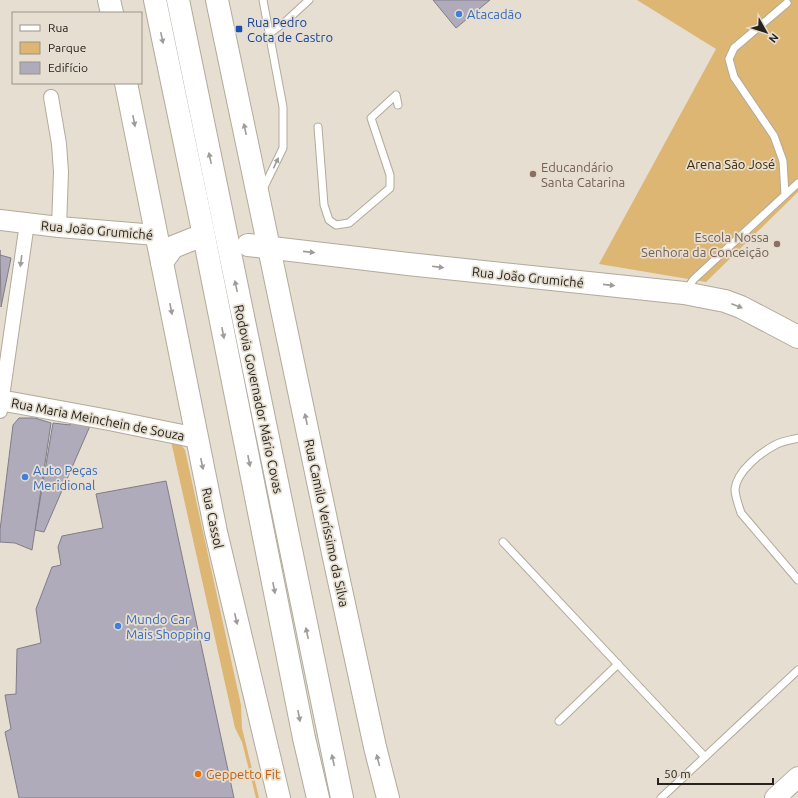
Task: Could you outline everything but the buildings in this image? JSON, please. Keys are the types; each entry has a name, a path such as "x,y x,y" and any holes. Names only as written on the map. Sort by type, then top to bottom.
{"main road":[{"path":"109,0 112,12"},
{"name":"Rodovia Governador Mário Covas","path":"154,0 202,226 304,738 318,798"},
{"name":"Rodovia Governador Mário Covas","path":"178,0 342,798"},
{"path":"217,0 259,198 260,250"},
{"name":"Rua Cassol","path":"126,84 228,588 278,798"},
{"name":"Rua João Grumiché","path":"0,220 193,239 174,247 162,262"},
{"name":"Rua João Grumiché","path":"260,250 684,293 719,300 741,307 798,337"},
{"name":"Rua Camilo Veríssimo da Silva","path":"260,250 337,568 375,747 388,798"},
{"name":"Rua Maria Meinchein de Souza","path":"1,404 109,420 197,438"},
{"path":"775,798 798,777"}],"street":[{"path":"51,97 59,144 61,172 59,227"},
{"path":"1,404 27,223"}],"lane":[{"path":"259,198 282,148 283,107 263,0"},
{"path":"269,34 285,22 309,0"},
{"path":"785,195 783,161 774,136 734,77 729,59 734,48 787,3"},
{"path":"318,127 324,205 329,220 336,225 349,223 390,188 390,175 371,118 396,95 398,105"},
{"path":"684,293 694,279 798,183"},
{"path":"798,438 777,444 760,455 744,470 737,481 735,490 742,514 798,580"},
{"path":"503,542 705,757"},
{"path":"559,721 618,664"},
{"path":"661,798 798,670"}],"green space":[{"name":"Arena São José","path":"637,0 798,0 798,192 706,282 599,264 716,49"},
{"path":"171,441 180,443 185,450 241,705 242,728 259,798 256,798 242,742 235,728"}],"place":[{"name":"Atacadão","path":"459,14"},
{"name":"Rua Pedro Cota de Castro","path":"239,29"},
{"name":"Educandário Santa Catarina","path":"533,174"},
{"name":"Escola Nossa Senhora da Conceição","path":"777,244"},
{"name":"Auto Peças Meridional","path":"25,477"},
{"name":"Mundo Car Mais Shopping","path":"118,626"},
{"name":"Geppetto Fit","path":"198,774"}]}
